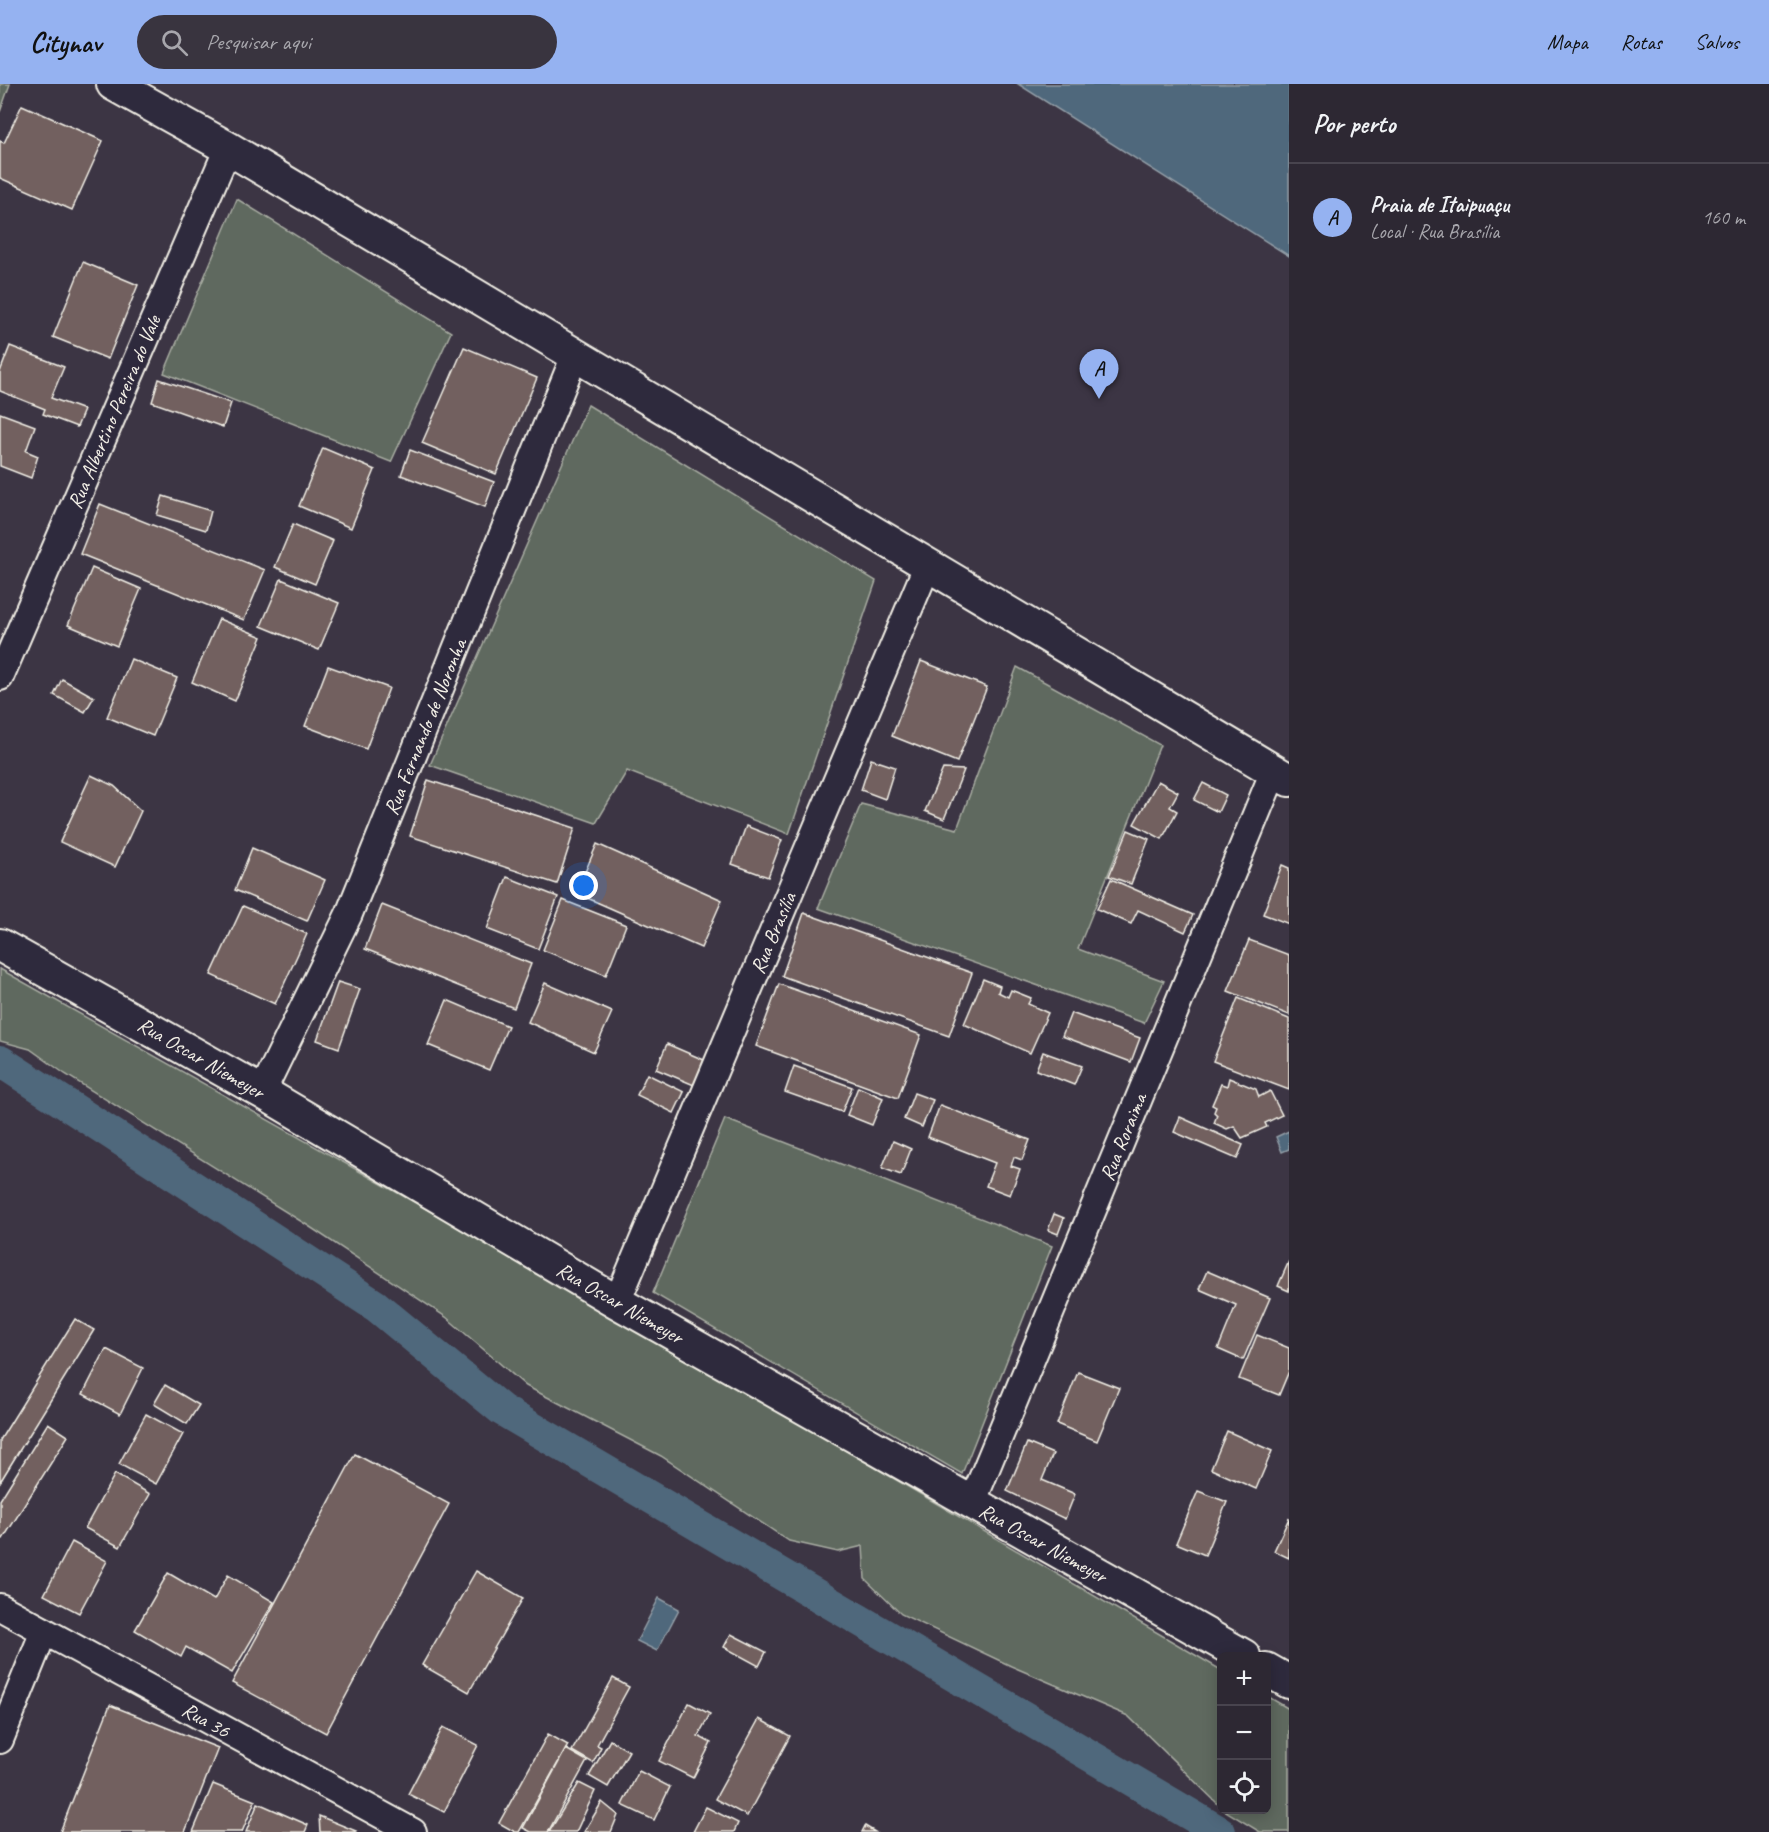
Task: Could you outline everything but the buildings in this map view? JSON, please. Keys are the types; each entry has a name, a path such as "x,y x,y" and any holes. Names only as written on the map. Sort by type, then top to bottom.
{"street":[{"path":"113,84 228,148 1282,775"},
{"name":"Rua Albertino Pereira do Vale","path":"0,677 228,148"},
{"name":"Rua Fernando de Noronha","path":"262,1092 350,914 575,355"},
{"name":"Rua Brasília","path":"617,1302 928,564"},
{"name":"Rua Roraima","path":"972,1503 1282,775"},
{"name":"Rua Oscar Niemeyer","path":"0,945 262,1092 617,1302 1237,1652"},
{"name":"Rua 36","path":"0,1607 399,1829"},
{"path":"0,1740 44,1631"},
{"path":"1271,1672 1289,1682"}],"green space":[{"path":"0,84 10,84 0,112"},
{"path":"237,199 451,332 391,462 164,373"},
{"path":"588,405 876,581 789,834 627,771 596,823 430,765"},
{"path":"1017,667 1160,745 1078,949 1164,981 1144,1023 818,908 861,804 957,829"},
{"path":"0,969 604,1309 1217,1668 1217,1803 1128,1716 1011,1666 901,1614 865,1579 863,1546 838,1552 789,1541 661,1456 526,1386 446,1317 307,1225 65,1074 30,1049 0,1041"},
{"path":"725,1119 1052,1246 962,1474 653,1293"},
{"path":"1271,1698 1289,1709 1289,1832 1260,1832 1231,1814 1271,1814"}],"water":[{"path":"1018,84 1289,84 1289,256"},
{"path":"1289,1131 1289,1149 1282,1152 1276,1137"},
{"path":"659,1598 679,1609 657,1651 637,1641"}],"waterway":[{"path":"0,1061 376,1306 502,1410 1220,1832"}],"place":[{"name":"Praia de Itaipuaçu","path":"1099,399"}]}
